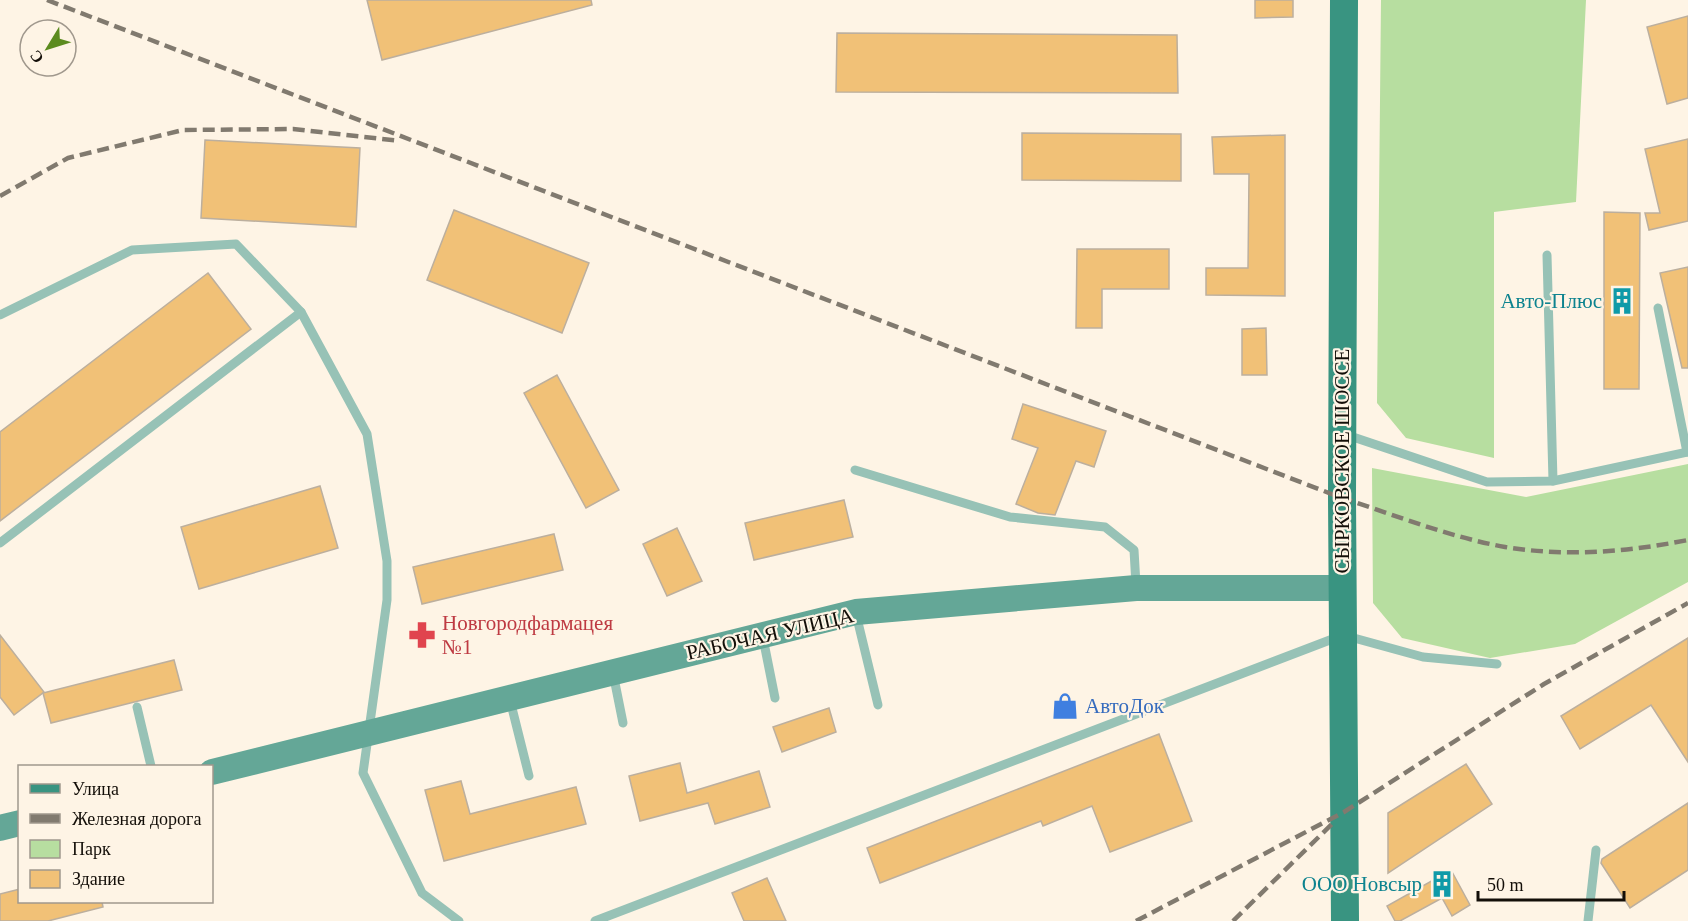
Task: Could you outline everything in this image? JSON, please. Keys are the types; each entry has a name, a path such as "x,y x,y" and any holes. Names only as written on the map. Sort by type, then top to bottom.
{"main road":[{"name":"СЫРКОВСКОЕ ШОССЕ","path":"1344,0 1342,588 1345,921"},
{"name":"РАБОЧАЯ УЛИЦА","path":"213,772 856,612 1136,588 1342,588"},
{"path":"0,828 18,824"}],"lane":[{"path":"0,315 132,250 236,244 301,312 367,434 387,561 387,600 363,773 422,893 459,921"},
{"path":"1547,255 1553,481"},
{"path":"1342,434 1487,482 1553,481 1688,452 1658,308"},
{"path":"0,543 301,312"},
{"path":"855,470 1010,517 1105,527 1134,550 1136,588"},
{"path":"856,612 878,705"},
{"path":"763,635 775,698"},
{"path":"595,921 1343,635 1423,657 1497,664"},
{"path":"613,672 623,723"},
{"path":"510,697 529,776"},
{"path":"137,707 151,765"},
{"path":"1588,921 1596,850"}],"green space":[{"path":"1381,0 1586,0 1576,202 1494,212 1494,458 1406,438 1377,403"},
{"path":"1688,464 1688,582 1575,644 1490,658 1402,638 1373,603 1372,468 1526,497"}],"building":[{"path":"367,0 591,0 592,5 382,60"},
{"path":"1255,0 1293,0 1293,17 1255,18"},
{"path":"1688,16 1688,98 1667,104 1647,27"},
{"path":"837,33 1177,35 1178,93 836,92"},
{"path":"1022,133 1181,134 1181,181 1022,180"},
{"path":"1285,135 1285,296 1206,295 1206,268 1248,268 1249,174 1214,174 1212,137"},
{"path":"1688,139 1688,221 1649,230 1645,213 1660,213 1645,149"},
{"path":"205,140 360,148 356,227 201,218"},
{"path":"454,210 589,263 562,333 427,280"},
{"name":"Авто-Плюс","path":"1604,212 1640,213 1639,389 1604,389"},
{"path":"1077,249 1169,249 1169,289 1102,289 1102,328 1076,328"},
{"path":"1688,267 1688,368 1682,368 1660,273"},
{"path":"208,273 251,329 0,521 0,432"},
{"path":"1266,328 1267,375 1242,375 1242,329"},
{"path":"557,375 619,490 586,508 524,393"},
{"path":"1023,404 1106,431 1094,467 1076,461 1055,515 1038,513 1016,504 1038,448 1012,439"},
{"path":"320,486 338,548 199,589 181,527"},
{"path":"844,500 853,537 754,560 745,523"},
{"path":"677,528 702,581 667,596 643,544"},
{"path":"554,534 563,570 422,604 413,567"},
{"path":"0,635 44,692 14,715 0,697"},
{"path":"1688,638 1688,762 1651,705 1580,749 1561,716"},
{"path":"174,660 182,690 51,723 43,693"},
{"path":"829,708 836,732 782,752 773,727"},
{"path":"1159,734 1192,821 1110,852 1092,806 1043,826 1041,821 880,883 867,848"},
{"path":"680,763 687,793 759,771 770,807 715,824 708,803 640,821 629,776"},
{"path":"1466,764 1492,804 1388,873 1388,813"},
{"path":"461,781 470,814 576,787 586,824 444,861 425,790"},
{"path":"1688,803 1688,870 1630,908 1601,863 1602,859"},
{"name":"ООО Новсыр","path":"1451,870 1470,905 1452,916 1442,898 1400,921 1395,921 1387,906"},
{"path":"767,878 786,921 744,921 732,893"},
{"path":"18,890 18,903 102,903 103,907 48,921 0,921 0,894"}],"railway":[{"path":"47,0 1342,498 1422,525 1484,543 1551,552 1596,552 1642,548 1688,540"},
{"path":"0,196 68,158 183,130 293,129 400,141"},
{"path":"1136,921 1344,812 1544,684 1688,603"},
{"path":"1233,921 1334,822"}],"place":[{"name":"Авто-Плюс","path":"1622,301"},
{"name":"Новгородфармацея №1","path":"422,635"},
{"name":"АвтоДок","path":"1065,706"},
{"name":"ООО Новсыр","path":"1442,884"}]}
